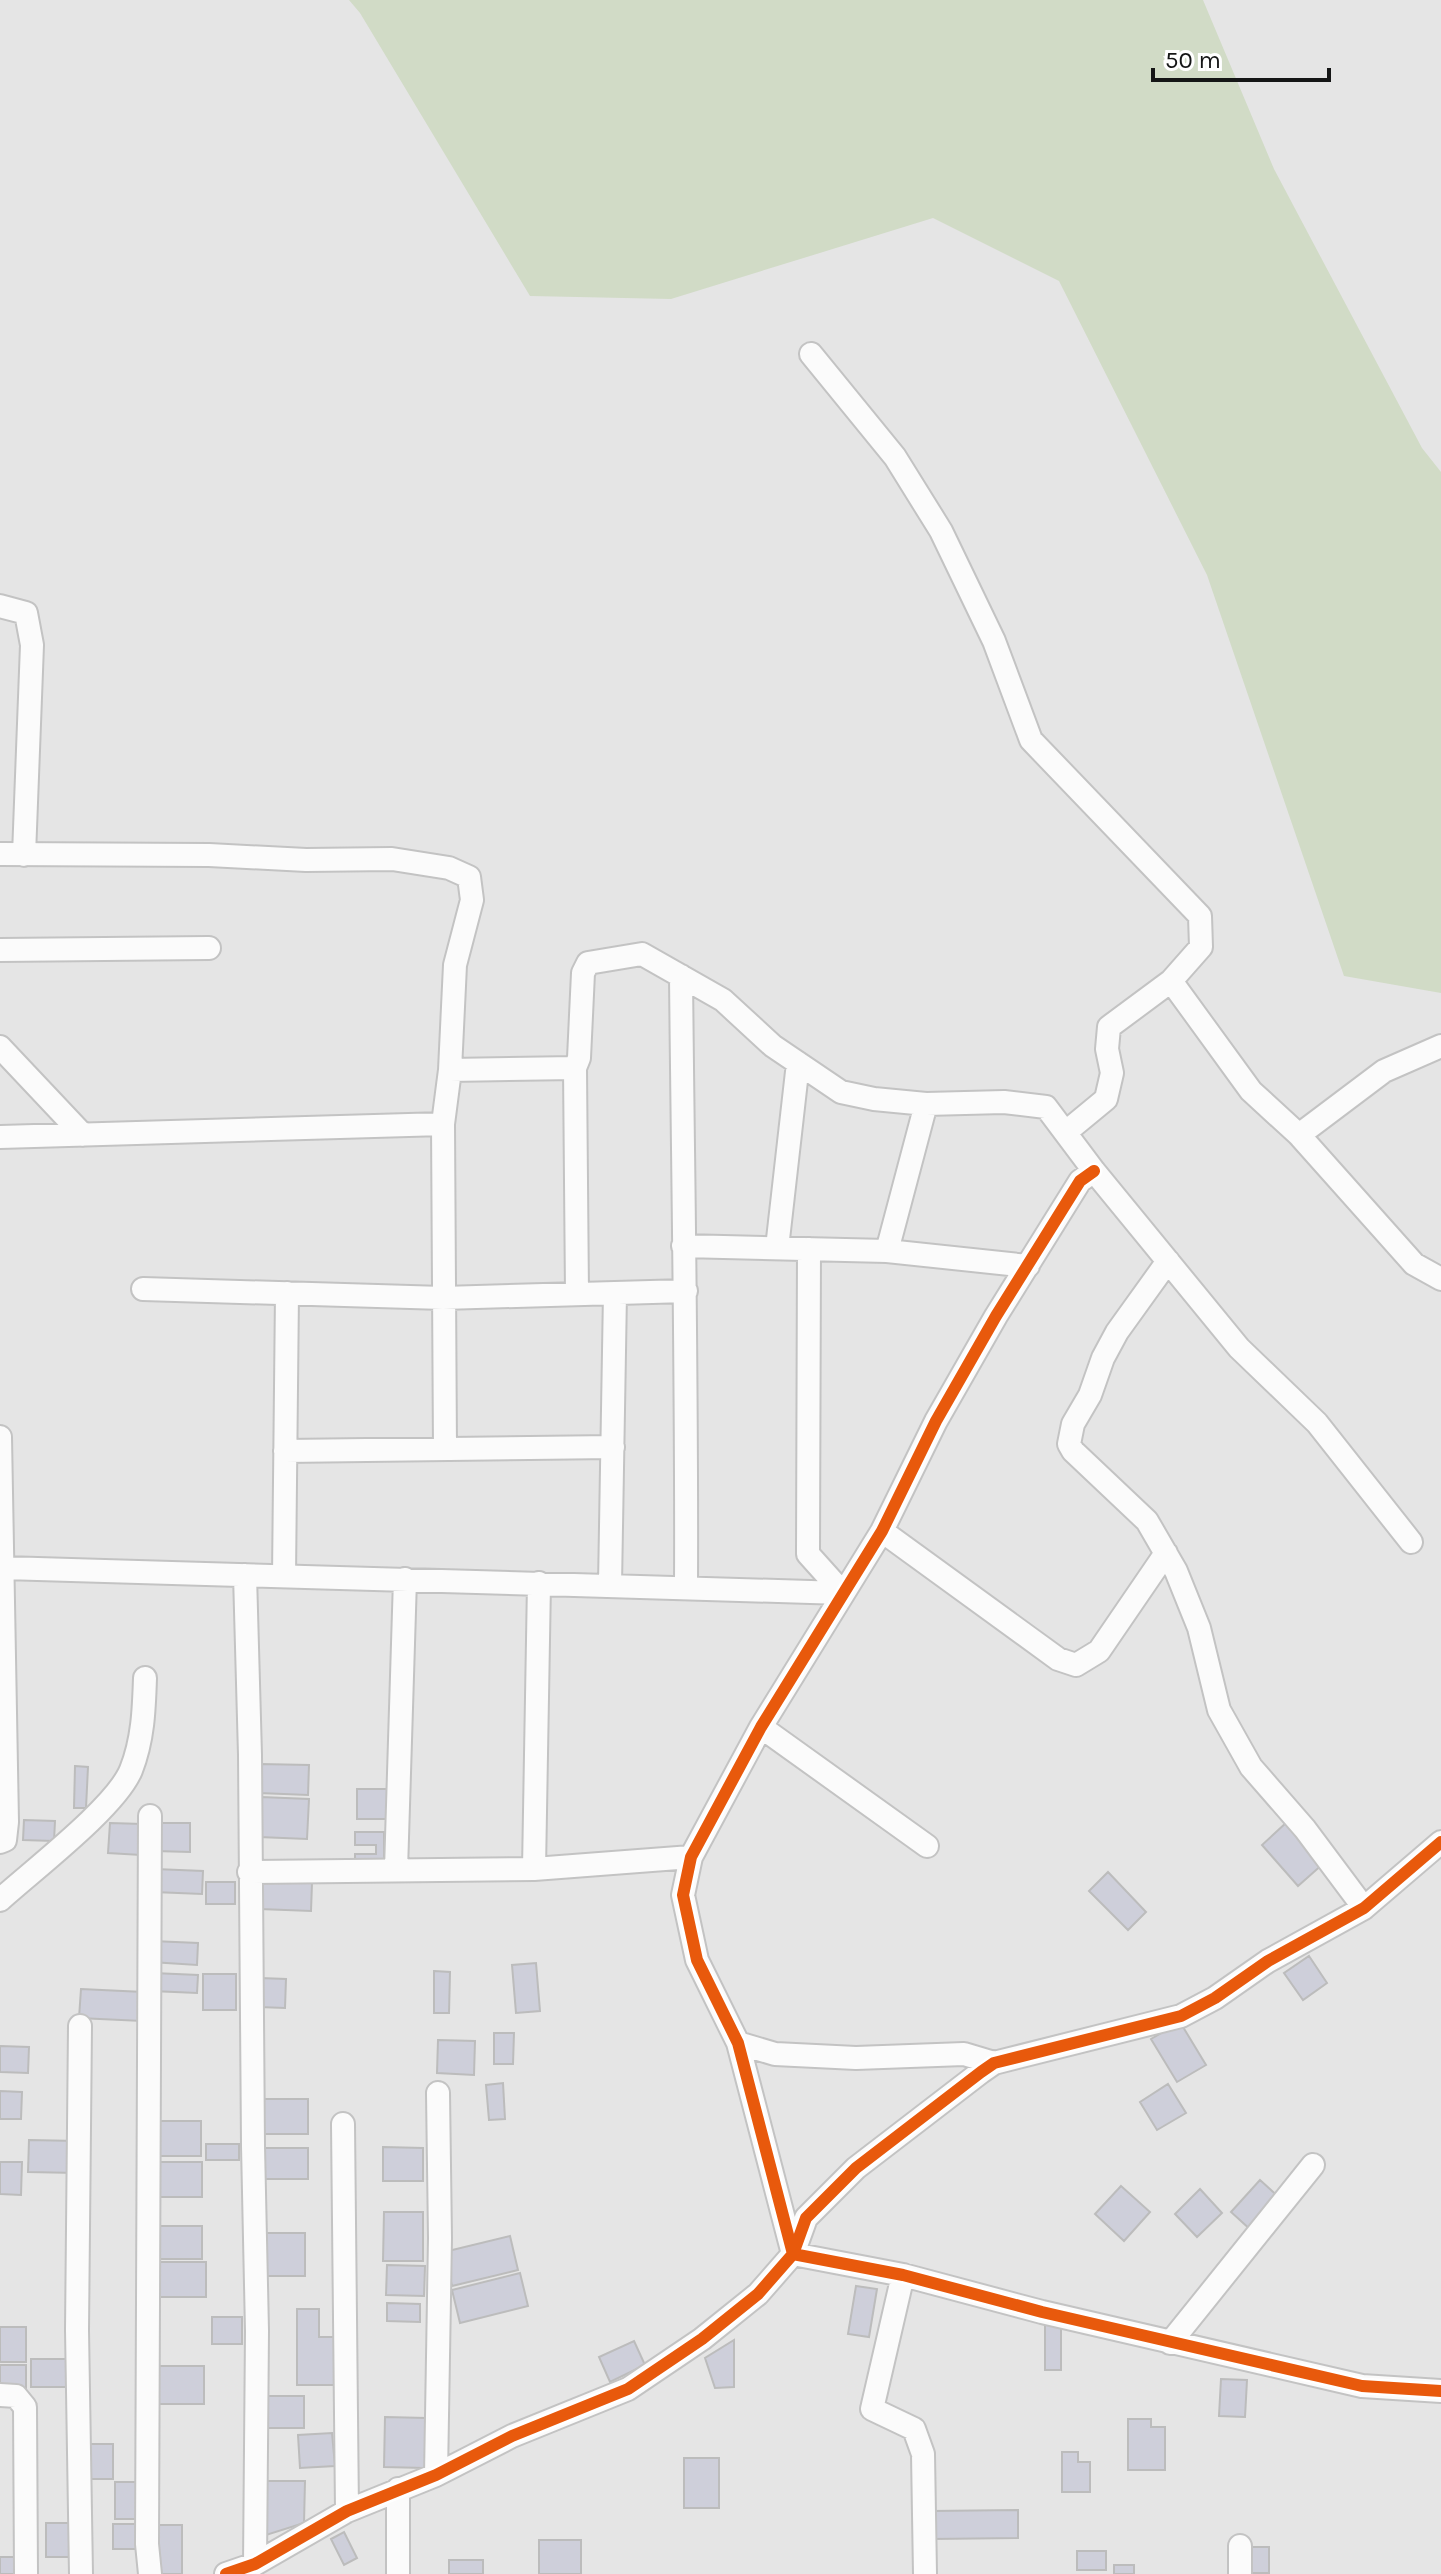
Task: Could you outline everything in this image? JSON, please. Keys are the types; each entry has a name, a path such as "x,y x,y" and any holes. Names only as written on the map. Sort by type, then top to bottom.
{"street":[{"path":"811,354 895,457 941,531 994,641 1031,740 1200,916 1201,947 1171,981 1109,1027 1107,1049 1112,1073 1106,1099 1066,1132"},
{"path":"0,606 26,613 32,645 24,855"},
{"path":"0,854 392,859 449,868 469,877 472,900 455,965 450,1070 443,1124 445,1449"},
{"path":"0,950 209,948"},
{"path":"577,1294 575,1068 579,1058 583,973 588,963 642,954 723,1000 773,1046 841,1092 926,1104 1004,1102 1046,1107 1094,1171 1239,1348 1317,1423 1411,1542"},
{"path":"681,976 686,1291 686,1587"},
{"path":"1171,981 1251,1091 1299,1135 1414,1264 1441,1279"},
{"path":"1299,1135 1384,1071 1441,1046"},
{"path":"0,1047 83,1135"},
{"path":"777,1248 798,1063"},
{"path":"450,1070 575,1068"},
{"path":"887,1251 926,1104"},
{"path":"0,1137 443,1124"},
{"path":"793,2254 738,2043 697,1960 683,1895 691,1857 761,1727 882,1531 936,1421 1080,1181 1094,1171"},
{"path":"683,1246 887,1251 1028,1266"},
{"path":"809,1249 808,1554 843,1593"},
{"path":"1168,1261 1117,1332 1103,1358 1090,1395 1068,1436 1069,1444 1147,1521 1176,1571 1199,1628 1219,1710 1251,1767 1305,1829 1364,1908"},
{"path":"143,1289 443,1298 686,1291"},
{"path":"284,1576 287,1293"},
{"path":"610,1585 615,1293"},
{"path":"0,1437 7,1822 5,1840 0,1842"},
{"path":"285,1451 613,1447"},
{"path":"882,1531 1058,1659 1076,1665 1099,1651 1166,1553"},
{"path":"4,1568 843,1593"},
{"path":"245,1575 257,2331 255,2564"},
{"path":"396,1870 405,1579"},
{"path":"534,1869 539,1583"},
{"path":"0,1900 114,1798 131,1771 143,1730 145,1678"},
{"path":"761,1727 927,1846"},
{"path":"150,1816 147,2528 150,2574"},
{"path":"226,2574 255,2564 347,2511 436,2475 512,2436 628,2389 702,2339 758,2294 793,2254 806,2218 856,2168 994,2063 1181,2016 1215,1998 1268,1961 1364,1908 1441,1842"},
{"path":"249,1872 534,1869 691,1857"},
{"path":"80,2026 77,2330 81,2574"},
{"path":"738,2043 775,2054 856,2058 964,2054 994,2063"},
{"path":"436,2475 440,2238 438,2093"},
{"path":"343,2124 347,2511"},
{"path":"1170,2343 1313,2165"},
{"path":"793,2254 903,2275 1170,2343 1362,2386 1441,2391"},
{"path":"903,2275 872,2409 914,2429 923,2454 925,2574"},
{"path":"0,2395 16,2396 25,2407 26,2574"},
{"path":"398,2489 398,2574"},
{"path":"1240,2546 1240,2574"}],"green space":[{"path":"349,0 1203,0 1274,169 1422,448 1441,472 1441,993 1344,976 1207,575 1059,281 933,218 671,299 530,296 360,13"}],"building":[{"path":"260,1764 309,1765 308,1795 259,1793"},
{"path":"75,1766 88,1767 86,1808 74,1808"},
{"path":"357,1789 389,1789 389,1819 357,1819"},
{"path":"261,1797 309,1799 307,1839 259,1837"},
{"path":"24,1820 55,1821 54,1841 23,1840"},
{"path":"1287,1822 1324,1863 1298,1886 1262,1845"},
{"path":"110,1823 142,1824 141,1855 108,1853"},
{"path":"155,1823 190,1823 190,1852 155,1851"},
{"path":"355,1832 384,1832 384,1866 355,1865 355,1854 376,1854 376,1845 355,1845"},
{"path":"155,1869 203,1871 202,1894 154,1892"},
{"path":"1108,1872 1146,1912 1128,1930 1089,1891"},
{"path":"261,1881 312,1883 311,1911 260,1909"},
{"path":"206,1882 235,1882 235,1904 206,1904"},
{"path":"152,1941 198,1943 197,1965 151,1962"},
{"path":"1309,1956 1327,1983 1303,2000 1284,1973"},
{"path":"536,1963 540,2011 516,2013 512,1965"},
{"path":"434,1971 450,1972 449,2013 434,2013"},
{"path":"153,1973 198,1975 197,1993 152,1991"},
{"path":"203,1974 236,1974 236,2010 203,2010"},
{"path":"260,1978 286,1979 285,2008 259,2007"},
{"path":"81,1989 143,1992 142,2021 79,2018"},
{"path":"1180,2022 1206,2065 1177,2082 1151,2039"},
{"path":"494,2033 514,2033 513,2064 494,2064"},
{"path":"438,2040 475,2041 474,2075 437,2073"},
{"path":"0,2046 29,2047 28,2073 0,2072"},
{"path":"503,2083 505,2119 489,2120 486,2085"},
{"path":"1168,2084 1186,2113 1157,2130 1140,2102"},
{"path":"0,2091 22,2092 21,2119 0,2119"},
{"path":"259,2099 308,2099 308,2134 259,2134"},
{"path":"159,2121 201,2121 201,2156 159,2156"},
{"path":"29,2140 77,2141 77,2173 28,2172"},
{"path":"206,2144 239,2144 239,2160 206,2160"},
{"path":"383,2147 423,2148 423,2181 383,2181"},
{"path":"261,2148 308,2148 308,2179 261,2179"},
{"path":"0,2162 22,2162 21,2195 0,2194"},
{"path":"160,2162 202,2162 202,2197 160,2197"},
{"path":"1260,2180 1281,2199 1252,2231 1231,2212"},
{"path":"1121,2186 1150,2212 1124,2241 1095,2214"},
{"path":"1200,2189 1222,2213 1197,2237 1175,2214"},
{"path":"384,2212 423,2212 423,2261 383,2261"},
{"path":"152,2226 202,2226 202,2259 152,2259"},
{"path":"265,2233 305,2233 305,2276 265,2276"},
{"path":"510,2236 518,2270 452,2286 444,2252"},
{"path":"152,2262 206,2262 206,2297 152,2297"},
{"path":"387,2265 425,2266 424,2296 386,2295"},
{"path":"520,2273 528,2306 460,2323 452,2290"},
{"path":"856,2286 877,2289 869,2337 848,2334"},
{"path":"387,2303 420,2304 420,2322 387,2321"},
{"path":"297,2309 319,2309 319,2337 340,2337 340,2385 297,2385"},
{"path":"212,2317 242,2317 242,2344 212,2344"},
{"path":"1045,2325 1061,2325 1061,2370 1045,2370"},
{"path":"0,2327 26,2327 26,2362 0,2362"},
{"path":"734,2340 734,2387 715,2388 705,2358"},
{"path":"634,2341 645,2365 610,2382 599,2357"},
{"path":"31,2359 73,2359 73,2387 31,2387"},
{"path":"0,2365 26,2365 26,2389 0,2389"},
{"path":"155,2366 204,2366 204,2404 155,2404"},
{"path":"1221,2379 1247,2380 1245,2417 1219,2416"},
{"path":"262,2396 304,2396 304,2428 262,2428"},
{"path":"385,2417 426,2418 425,2468 384,2467"},
{"path":"1128,2419 1151,2419 1151,2427 1165,2427 1165,2470 1128,2470"},
{"path":"332,2433 335,2466 300,2468 298,2435"},
{"path":"81,2444 113,2444 113,2479 81,2479"},
{"path":"1062,2452 1078,2452 1078,2462 1090,2462 1090,2492 1062,2492"},
{"path":"684,2458 719,2458 719,2508 684,2508"},
{"path":"263,2481 305,2481 304,2523 263,2536"},
{"path":"115,2482 145,2482 145,2519 115,2519"},
{"path":"1018,2510 1018,2538 932,2539 932,2511"},
{"path":"46,2523 75,2523 75,2557 46,2557"},
{"path":"113,2524 144,2524 144,2549 113,2549"},
{"path":"153,2525 182,2525 182,2574 153,2574"},
{"path":"344,2532 357,2558 344,2565 331,2539"},
{"path":"539,2540 581,2540 581,2574 539,2574"},
{"path":"1250,2547 1269,2547 1269,2573 1250,2573"},
{"path":"1077,2551 1106,2551 1106,2570 1077,2570"},
{"path":"0,2557 15,2557 15,2574 0,2574"},
{"path":"449,2560 483,2560 483,2574 449,2574"},
{"path":"1114,2565 1134,2565 1134,2574 1114,2574"}],"cycle path":[{"path":"1094,1171 1080,1181 996,1316 936,1421 882,1531 761,1727 691,1857 683,1895 697,1960 738,2043 793,2254 903,2275 1042,2312 1362,2386 1441,2391"},
{"path":"226,2574 255,2564 347,2511 436,2475 512,2436 628,2389 702,2339 758,2294 793,2254 806,2218 856,2168 994,2063 1181,2016 1215,1998 1268,1961 1364,1908 1441,1842"}]}
